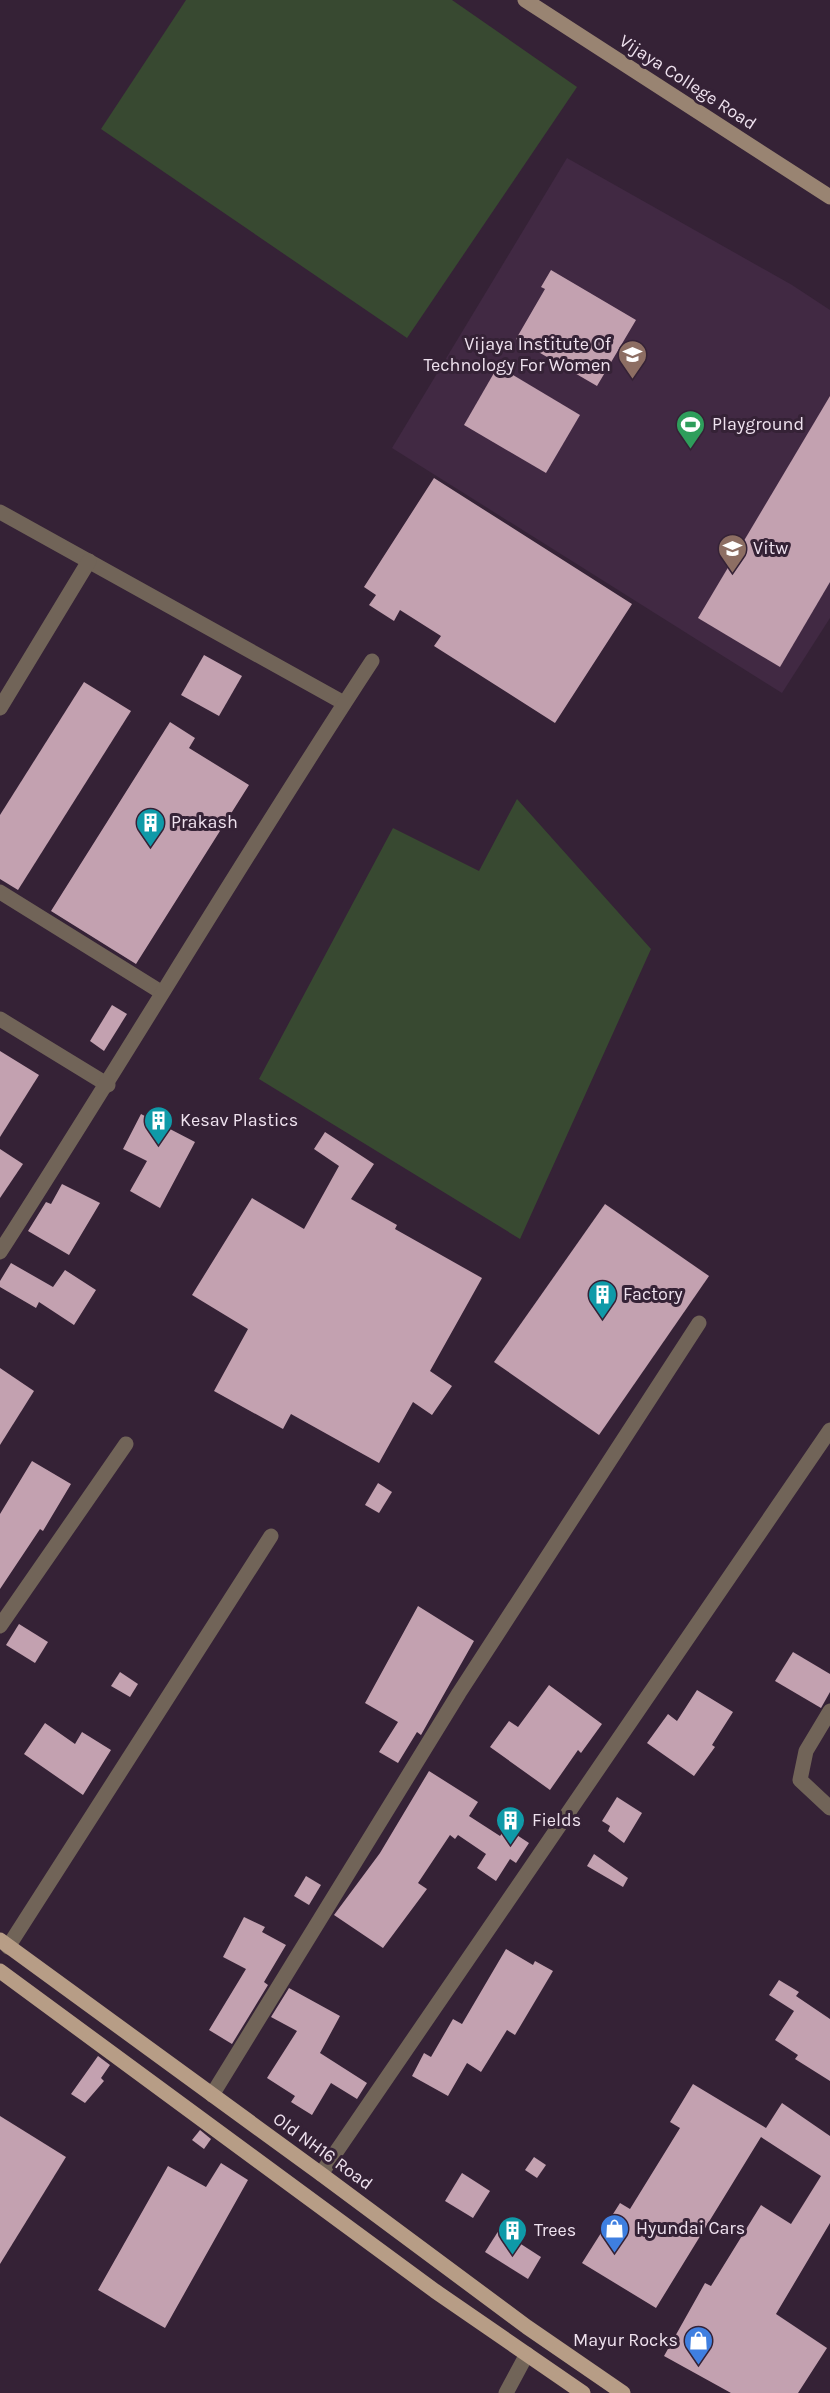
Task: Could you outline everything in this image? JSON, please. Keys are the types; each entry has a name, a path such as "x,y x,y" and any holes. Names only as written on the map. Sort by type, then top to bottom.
{"main road":[{"name":"Old NH16 Road","path":"4,1943 526,2327 622,2393"},
{"path":"0,1971 425,2284 583,2393"}],"street":[{"name":"Vijaya College Road","path":"525,0 830,197"},
{"path":"0,512 344,704"},
{"path":"0,708 90,561"},
{"path":"0,1252 108,1085 161,992 372,661"},
{"path":"0,891 161,992"},
{"path":"0,1019 108,1085"},
{"path":"212,2095 459,1693 699,1323"},
{"path":"321,2174 830,1430"},
{"path":"0,1626 126,1444"},
{"path":"4,1943 271,1536"},
{"path":"830,1711 806,1751 800,1780 830,1808"},
{"path":"506,2393 527,2354"}],"shaded area":[{"name":"Vijaya Institute Of Technology For Women","path":"567,158 792,285 830,310 830,618 782,693 392,448"}],"green space":[{"path":"186,0 452,0 577,87 407,338 101,129"},
{"path":"517,799 651,949 520,1239 259,1079 393,828 479,871"}],"building":[{"path":"551,270 636,320 597,386 516,339 545,289 541,287"},
{"path":"498,366 580,415 546,473 464,425"},
{"path":"830,396 830,582 780,667 698,618"},
{"path":"434,478 632,604 555,723 434,646 441,636 400,610 394,621 369,605 376,595 364,587"},
{"path":"204,655 242,676 219,716 181,695"},
{"path":"84,682 131,711 18,890 0,879 0,815"},
{"name":"Prakash","path":"170,722 195,738 189,748 249,785 136,964 51,911"},
{"path":"112,1005 127,1014 104,1051 90,1041"},
{"path":"0,1051 39,1075 0,1137"},
{"name":"Kesav Plastics","path":"141,1114 195,1142 160,1208 130,1191 147,1161 123,1149"},
{"path":"325,1132 374,1164 351,1199 397,1225 395,1229 482,1278 430,1371 452,1386 432,1415 413,1402 379,1463 291,1414 283,1429 214,1391 248,1329 192,1295 252,1198 304,1229 339,1166 314,1149"},
{"path":"0,1149 23,1164 0,1198"},
{"path":"62,1184 100,1203 69,1255 28,1231 46,1202 51,1204"},
{"name":"Factory","path":"605,1204 709,1276 599,1435 494,1362"},
{"path":"11,1263 53,1287 65,1270 96,1290 74,1325 39,1302 36,1308 0,1287 0,1281"},
{"path":"0,1368 34,1391 0,1445"},
{"path":"32,1461 71,1484 43,1531 40,1529 0,1589 0,1514"},
{"path":"378,1483 392,1492 379,1513 365,1505"},
{"path":"418,1606 474,1641 421,1735 417,1732 398,1763 379,1752 398,1722 365,1703"},
{"path":"19,1624 48,1642 35,1663 6,1645"},
{"path":"793,1652 830,1674 830,1692 821,1708 775,1681"},
{"path":"120,1672 138,1684 130,1697 111,1686"},
{"path":"549,1685 602,1724 581,1753 578,1750 550,1790 490,1747 509,1721 518,1727"},
{"path":"697,1690 733,1712 712,1745 715,1747 694,1776 647,1743 668,1714 677,1721"},
{"path":"45,1723 75,1744 82,1732 111,1750 83,1795 24,1754"},
{"path":"429,1771 478,1802 469,1816 500,1836 506,1828 529,1843 516,1863 510,1859 496,1881 477,1868 486,1854 458,1835 455,1839 450,1835 418,1883 427,1889 383,1948 334,1915 380,1853"},
{"path":"617,1797 642,1813 624,1843 608,1831 610,1826 602,1821"},
{"path":"594,1854 628,1878 623,1887 587,1866"},
{"path":"306,1876 321,1885 309,1905 294,1896"},
{"path":"244,1917 265,1927 262,1932 286,1945 264,1982 268,1985 232,2044 209,2030 246,1969 223,1957"},
{"path":"506,1949 533,1965 535,1961 553,1971 515,2035 507,2030 481,2072 467,2063 448,2096 412,2076 424,2053 431,2057 453,2019 462,2024"},
{"path":"779,1980 799,1992 796,1996 830,2019 830,2081 795,2059 798,2055 775,2040 794,2011 769,1995"},
{"path":"289,1988 340,2016 320,2053 367,2083 357,2099 331,2083 312,2115 291,2102 295,2096 267,2078 297,2031 271,2017"},
{"path":"98,2056 110,2065 101,2078 104,2081 85,2103 71,2094"},
{"path":"693,2084 766,2128 782,2103 830,2136 830,2223 776,2314 827,2348 798,2393 731,2393 664,2356 705,2283 711,2286 761,2205 791,2224 821,2176 761,2137 656,2308 582,2263 620,2203 630,2209 680,2128 670,2122"},
{"path":"0,2116 66,2157 0,2264"},
{"path":"200,2130 211,2139 204,2149 192,2140"},
{"name":"Trees","path":"534,2157 546,2165 537,2178 525,2170"},
{"path":"221,2163 248,2180 165,2328 98,2290 168,2166 206,2187"},
{"path":"462,2173 490,2191 473,2218 445,2201"},
{"name":"Trees","path":"499,2230 541,2257 528,2279 485,2252"}],"place":[{"name":"Vijaya Institute Of Technology For Women","path":"632,380"},
{"name":"Playground","path":"691,450"},
{"name":"Vitw","path":"732,574"},
{"name":"Prakash","path":"150,848"},
{"name":"Kesav Plastics","path":"159,1146"},
{"name":"Factory","path":"602,1320"},
{"name":"Fields","path":"511,1846"},
{"name":"Hyundai Cars","path":"615,2254"},
{"name":"Trees","path":"513,2256"},
{"name":"Mayur Rocks","path":"699,2366"}]}
